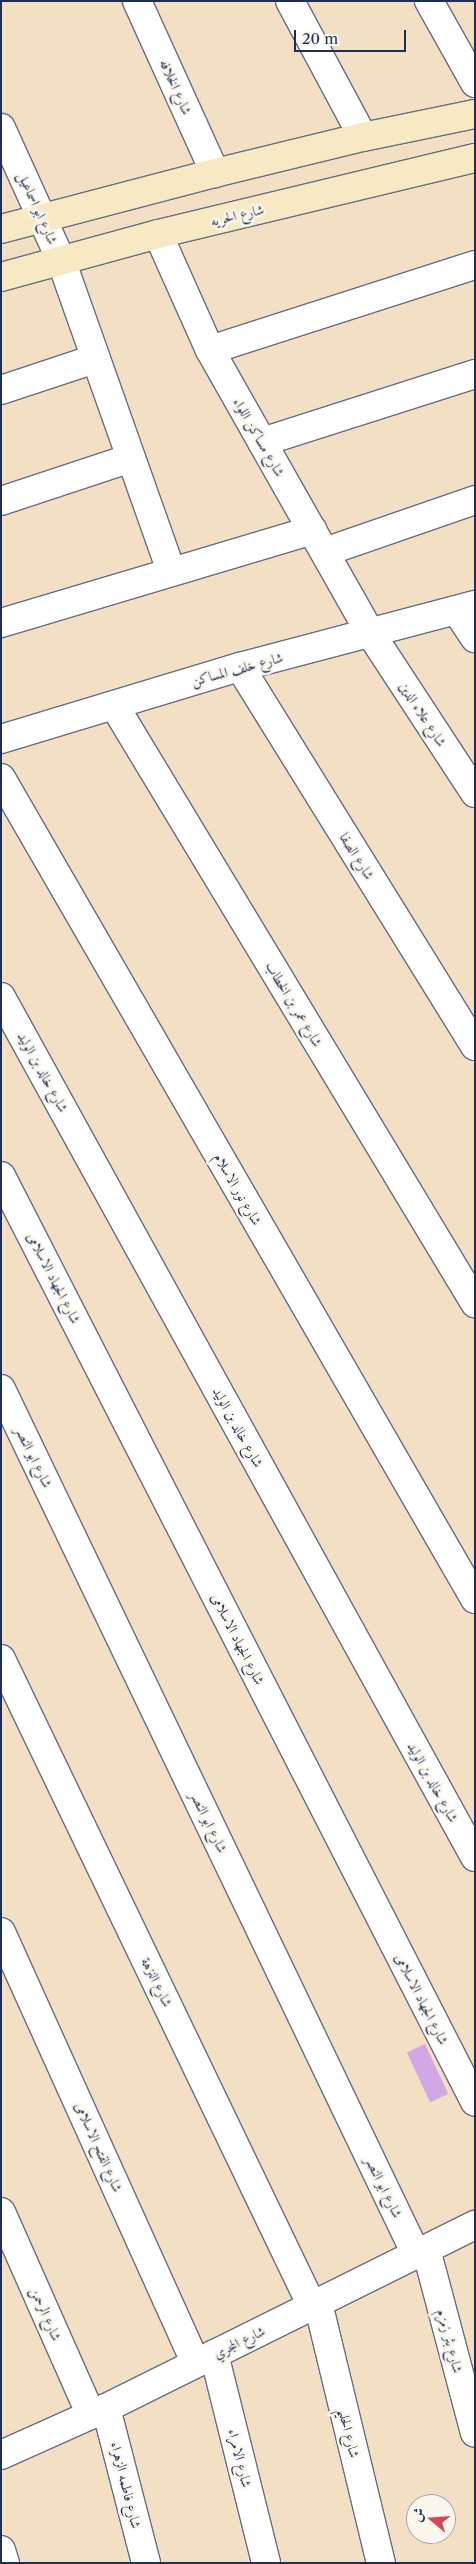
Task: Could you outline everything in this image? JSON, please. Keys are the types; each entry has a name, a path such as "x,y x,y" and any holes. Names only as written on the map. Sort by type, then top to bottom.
{"main road":[{"path":"1,229 215,173 363,137 475,114"},
{"name":"شارع الحريه","path":"1,278 158,234 475,158"}],"street":[{"name":"شارع الخلافه","path":"137,1 215,173"},
{"path":"290,1 363,137"},
{"path":"429,1 475,83"},
{"name":"شارع ابو اسماعيل","path":"1,128 62,260 95,360 171,570"},
{"name":"شارع مساكن اللواء","path":"158,234 210,350 371,634"},
{"path":"210,350 475,265"},
{"path":"1,390 95,360"},
{"path":"262,442 475,374"},
{"path":"1,501 130,458"},
{"path":"1,623 171,570 318,540 475,500"},
{"path":"465,608 475,638"},
{"name":"شارع خلف المساكن","path":"1,739 240,667 465,608"},
{"name":"شارع علاء الدين","path":"371,634 475,794"},
{"name":"شارع الصفا","path":"240,667 475,1046"},
{"name":"شارع عمر بن الخطاب","path":"114,705 475,1303"},
{"name":"شارع نور الاسلام","path":"1,778 475,1599"},
{"name":"شارع خالد بن الوليد","path":"1,997 475,1857"},
{"name":"شارع الجهاد الاسلامى","path":"1,1176 475,2102"},
{"name":"شارع ابو النصر","path":"1,1389 421,2252"},
{"name":"شارع النزهة","path":"1,1659 315,2304"},
{"name":"شارع الفتح الاسلامى","path":"1,1932 205,2358"},
{"name":"شارع الرحمن","path":"1,2212 98,2412"},
{"name":"شارع المجري","path":"1,2455 98,2412 475,2225"},
{"name":"شارع بئر زمزم","path":"421,2252 475,2433"},
{"name":"شارع الحليم","path":"315,2304 381,2563"},
{"name":"شارع الامراء","path":"205,2358 266,2563"},
{"name":"شارع فاطمه الزهراء","path":"98,2412 146,2563"},
{"path":"1,2550 4,2563"}],"building":[{"path":"425,2044 448,2094 430,2102 407,2052"}]}
